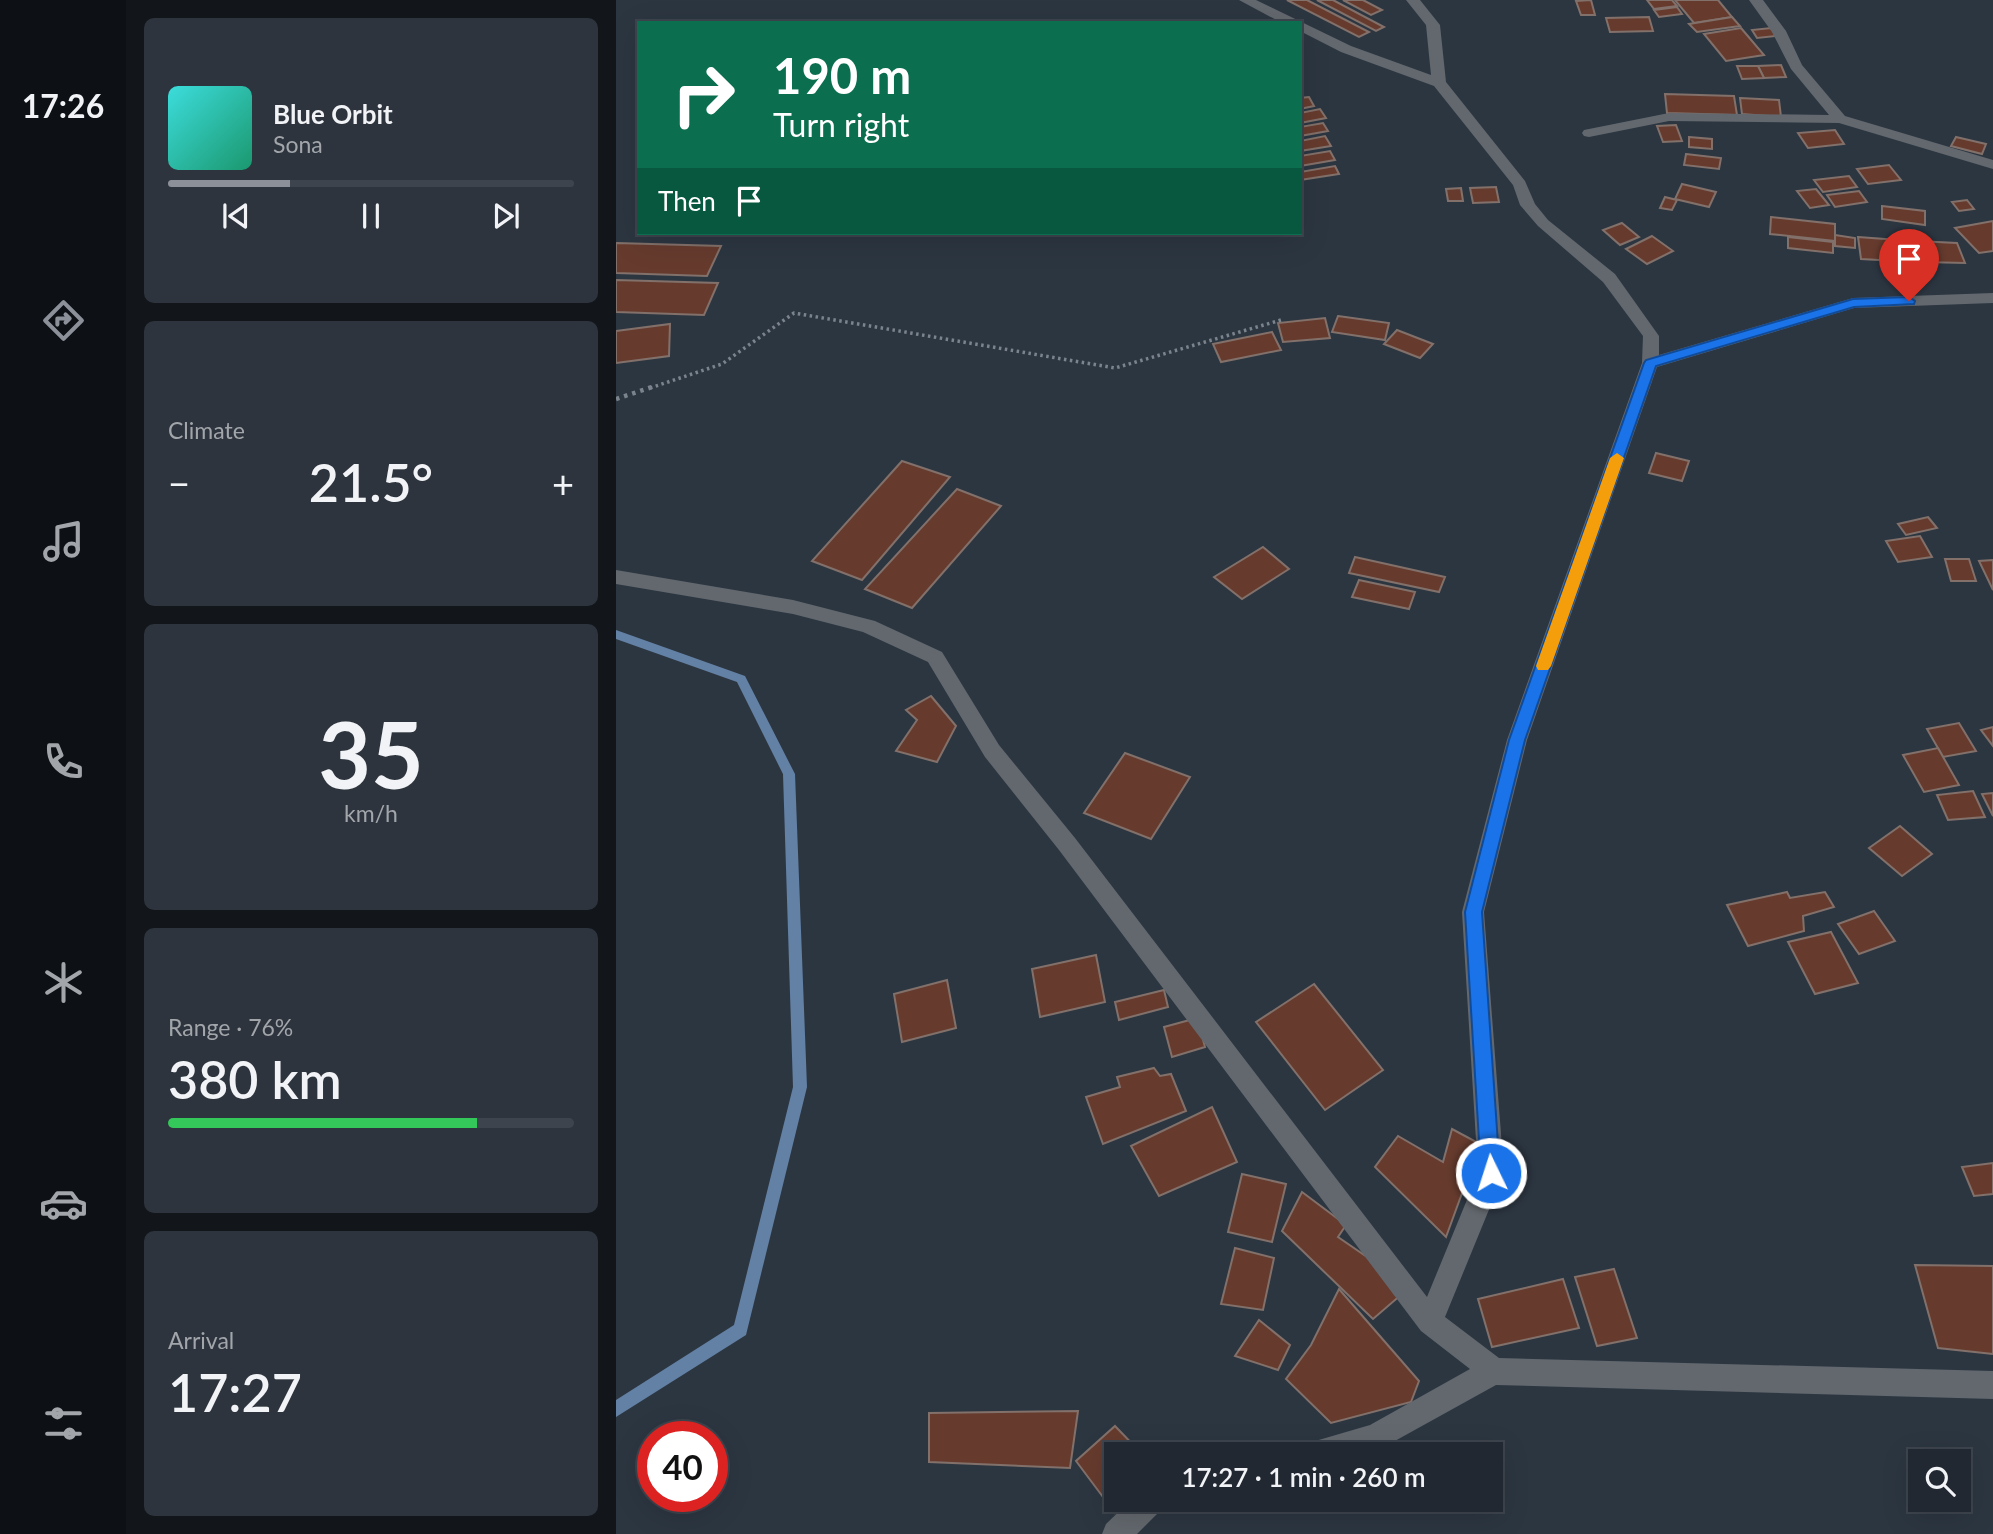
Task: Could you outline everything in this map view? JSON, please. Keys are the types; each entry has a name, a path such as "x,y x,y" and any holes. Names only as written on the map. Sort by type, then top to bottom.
{"street":[{"path":"1246,0 1289,21"},
{"path":"1413,0 1433,25 1439,83"},
{"path":"1756,0 1779,31 1796,66 1840,119"},
{"path":"1302,27 1346,49 1439,83 1520,184 1528,205 1542,223 1578,250 1615,286 1651,335 1650,363 1517,740 1473,912 1491,1173 1430,1321"},
{"path":"1589,133 1670,117 1840,119 1993,165"},
{"path":"1650,363 1853,303 1993,298"},
{"path":"616,577 793,607 868,626 935,657 992,751 1075,855 1430,1321 1494,1371"},
{"path":"1360,1442 1375,1438 1494,1371 1993,1385"},
{"path":"1116,1534 1139,1512"}],"path":[{"path":"616,399 722,363 794,313 1115,368 1281,320"}],"building":[{"path":"1287,0 1307,0 1369,32 1359,37"},
{"path":"1317,0 1333,0 1384,27 1376,31"},
{"path":"1343,0 1363,0 1382,10 1371,15"},
{"path":"1591,0 1595,15 1581,15 1576,1"},
{"path":"1647,0 1672,0 1677,6 1654,9"},
{"path":"1675,0 1718,0 1732,17 1694,23"},
{"path":"1677,7 1682,14 1659,17 1654,10"},
{"path":"1649,17 1653,31 1610,32 1606,18"},
{"path":"1732,17 1740,26 1697,32 1689,24"},
{"path":"1741,28 1764,55 1726,61 1704,34"},
{"path":"1771,28 1776,36 1757,38 1752,30"},
{"path":"1781,65 1786,77 1764,78 1758,66"},
{"path":"1737,66 1758,66 1764,78 1742,79"},
{"path":"1665,94 1734,96 1737,115 1667,113"},
{"path":"1309,97 1314,106 1302,109 1302,98"},
{"path":"1740,98 1779,100 1781,117 1742,114"},
{"path":"1320,109 1326,118 1302,123 1302,113"},
{"path":"1323,123 1328,131 1302,136 1302,127"},
{"path":"1676,125 1682,141 1663,142 1657,126"},
{"path":"1835,130 1844,144 1808,148 1798,133"},
{"path":"1325,136 1331,146 1302,151 1302,141"},
{"path":"1689,137 1712,139 1712,149 1689,147"},
{"path":"1956,137 1986,144 1982,154 1951,146"},
{"path":"1330,151 1335,160 1302,166 1302,156"},
{"path":"1686,154 1721,158 1719,169 1684,165"},
{"path":"1889,165 1901,180 1868,184 1857,169"},
{"path":"1335,166 1339,174 1302,180 1302,172"},
{"path":"1849,176 1857,187 1823,192 1814,180"},
{"path":"1682,184 1716,192 1709,207 1675,199"},
{"path":"1496,187 1499,202 1473,203 1470,188"},
{"path":"1461,188 1463,201 1448,201 1446,189"},
{"path":"1816,189 1829,205 1810,208 1797,191"},
{"path":"1859,191 1867,202 1835,207 1827,195"},
{"path":"1665,197 1677,200 1672,210 1660,208"},
{"path":"1967,200 1974,209 1959,211 1952,202"},
{"path":"1882,206 1925,211 1925,225 1882,219"},
{"path":"1771,217 1835,224 1835,241 1770,234"},
{"path":"1993,221 1993,251 1979,253 1955,228"},
{"path":"1622,223 1639,237 1620,245 1603,230"},
{"path":"1835,235 1855,238 1855,248 1835,246"},
{"path":"1652,236 1673,251 1647,264 1626,249"},
{"path":"1788,237 1833,242 1833,253 1788,248"},
{"path":"1858,237 1912,241 1916,262 1861,259"},
{"path":"1917,241 1957,243 1965,263 1923,262"},
{"path":"616,243 721,246 707,276 616,273"},
{"path":"616,280 718,283 704,315 616,312"},
{"path":"1338,316 1389,323 1385,340 1332,332"},
{"path":"1325,318 1330,338 1283,342 1278,323"},
{"path":"670,324 669,356 616,363 616,331"},
{"path":"1397,330 1433,344 1420,358 1384,344"},
{"path":"1272,332 1281,350 1221,362 1213,344"},
{"path":"1656,453 1689,461 1682,481 1649,473"},
{"path":"902,461 950,477 862,580 812,561"},
{"path":"957,489 1001,506 912,608 865,589"},
{"path":"1928,517 1937,528 1906,535 1898,524"},
{"path":"1920,536 1932,557 1898,562 1886,541"},
{"path":"1263,547 1289,569 1242,599 1214,577"},
{"path":"1355,557 1445,577 1439,592 1349,573"},
{"path":"1945,559 1969,559 1976,581 1951,581"},
{"path":"1993,560 1993,590 1979,561"},
{"path":"1359,580 1415,592 1409,609 1352,597"},
{"path":"931,696 956,726 937,762 896,751 917,720 906,710"},
{"path":"1959,723 1976,751 1943,757 1927,729"},
{"path":"1993,727 1993,746 1981,730"},
{"path":"1938,748 1959,785 1924,792 1903,755"},
{"path":"1125,753 1190,777 1151,839 1084,813"},
{"path":"1973,791 1985,817 1948,820 1937,795"},
{"path":"1993,793 1993,816 1982,794"},
{"path":"1900,826 1932,854 1902,876 1869,848"},
{"path":"1787,892 1790,898 1825,892 1834,907 1803,916 1804,931 1748,946 1727,905"},
{"path":"1874,911 1895,941 1859,954 1838,924"},
{"path":"1831,932 1858,983 1815,994 1788,942"},
{"path":"1096,955 1105,1002 1040,1017 1032,969"},
{"path":"947,980 956,1028 902,1042 894,994"},
{"path":"1314,984 1383,1070 1325,1110 1256,1022"},
{"path":"1164,990 1168,1007 1119,1020 1115,1002"},
{"path":"1197,1018 1205,1047 1172,1057 1164,1027"},
{"path":"1154,1068 1160,1076 1171,1074 1186,1111 1103,1144 1086,1097 1120,1087 1117,1077"},
{"path":"1212,1107 1237,1162 1159,1196 1131,1146"},
{"path":"1452,1129 1480,1144 1446,1237 1375,1167 1398,1136 1443,1162"},
{"path":"1993,1163 1993,1194 1974,1196 1962,1167"},
{"path":"1242,1174 1286,1184 1272,1242 1228,1232"},
{"path":"1302,1192 1346,1225 1338,1237 1367,1257 1402,1294 1373,1319 1282,1231"},
{"path":"1235,1248 1274,1258 1263,1310 1221,1304"},
{"path":"1915,1265 1993,1266 1993,1354 1938,1348"},
{"path":"1614,1269 1637,1338 1597,1346 1575,1277"},
{"path":"1563,1279 1579,1328 1492,1347 1478,1299"},
{"path":"1339,1289 1419,1381 1411,1402 1331,1423 1286,1379 1311,1345"},
{"path":"1259,1320 1290,1345 1278,1370 1235,1356"},
{"path":"1078,1411 1070,1468 929,1462 929,1413"},
{"path":"1115,1426 1130,1442 1104,1442 1104,1498 1076,1461"}],"waterway":[{"path":"616,634 741,679 789,774 800,1087 741,1330 616,1409"}],"slow traffic":[{"path":"1543,666 1617,458"}],"route":[{"path":"1491,1173 1473,912 1517,740 1650,363 1853,303 1909,301"}]}
